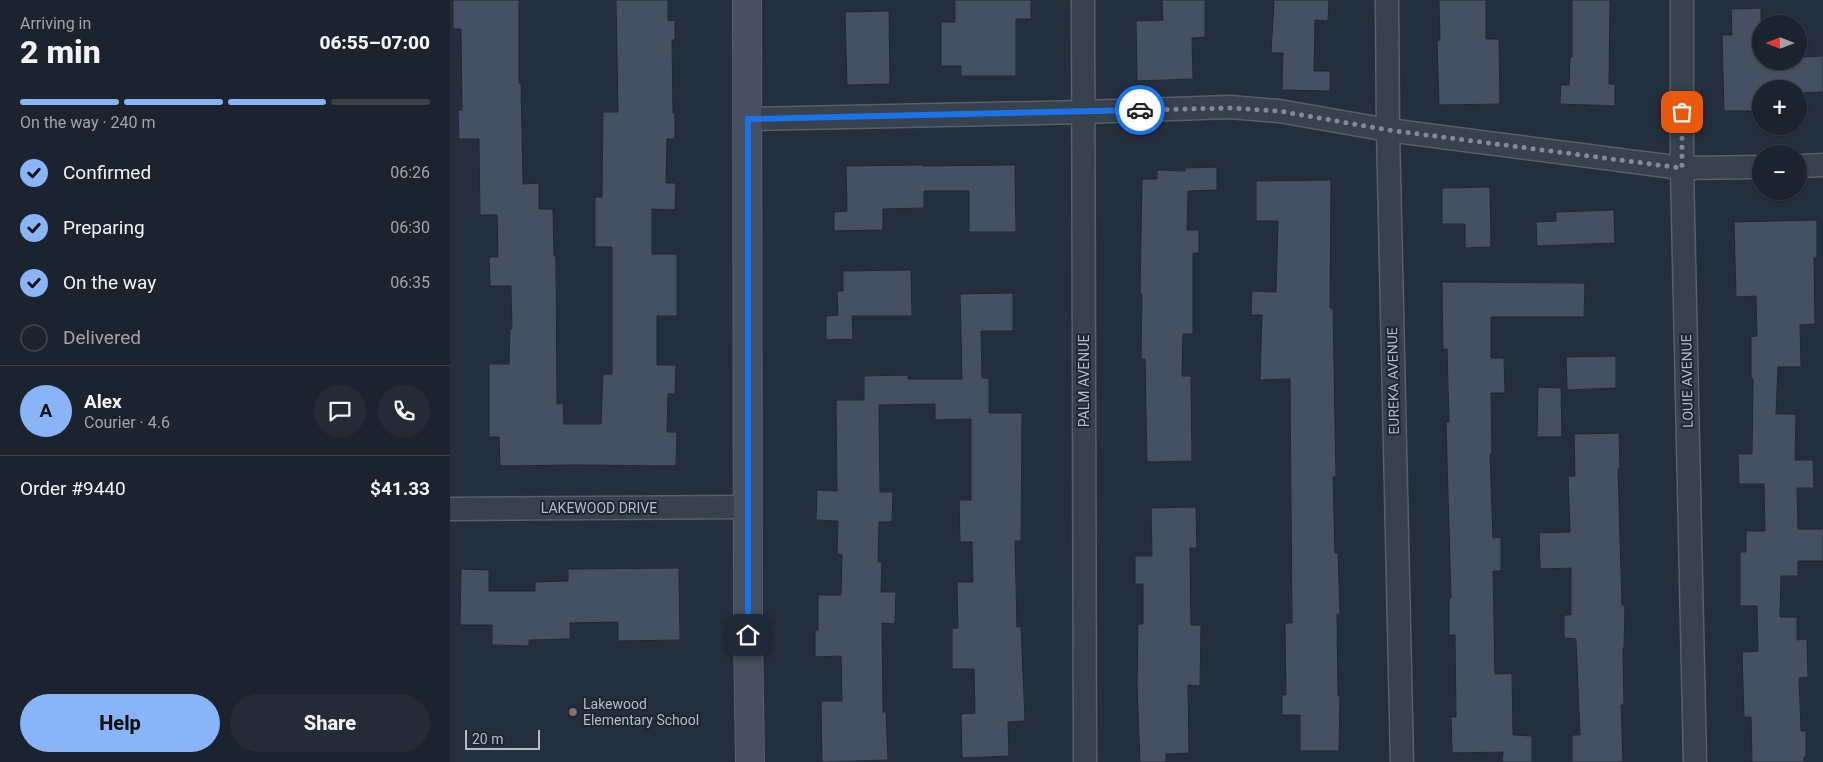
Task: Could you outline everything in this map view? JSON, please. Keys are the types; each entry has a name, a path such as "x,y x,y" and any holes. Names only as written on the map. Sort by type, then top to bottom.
{"main road":[{"path":"747,0 750,762"}],"street":[{"name":"PALM AVENUE","path":"1084,0 1085,762"},
{"name":"EUREKA AVENUE","path":"1387,0 1388,130 1402,762"},
{"name":"LOUIE AVENUE","path":"1682,0 1682,168 1695,762"},
{"path":"748,119 1230,108 1279,111 1388,130 1682,168 1752,167"},
{"path":"1807,166 1823,165"},
{"name":"LAKEWOOD DRIVE","path":"450,509 748,507"}],"building":[{"path":"453,0 519,0 519,83 521,83 523,184 539,183 539,209 553,209 554,256 556,256 557,404 563,403 564,424 601,424 603,374 612,374 612,247 595,247 595,197 602,197 603,112 618,112 616,0 668,0 668,21 675,20 675,40 672,40 675,139 667,139 666,183 676,183 675,210 652,209 652,254 677,254 677,316 657,316 657,365 676,365 675,394 668,394 667,432 677,432 676,466 500,466 499,437 489,437 489,364 509,364 510,329 512,329 511,286 490,286 489,257 498,257 497,215 480,215 479,139 459,139 458,110 462,110 461,29 453,29"},
{"path":"955,0 1031,0 1031,19 1016,19 1016,76 961,76 961,66 941,66 941,22 955,22"},
{"path":"1162,0 1205,0 1205,37 1192,38 1193,79 1137,81 1136,21 1163,20"},
{"path":"1274,0 1329,0 1328,21 1315,20 1314,71 1330,71 1330,91 1282,90 1283,53 1271,53"},
{"path":"1439,0 1486,0 1486,39 1499,39 1500,104 1439,105 1437,40 1440,40"},
{"path":"1572,0 1610,0 1609,84 1615,84 1615,106 1560,104 1561,85 1569,85 1570,57 1572,57"},
{"path":"1761,8 1761,15 1752,15 1752,70 1808,70 1808,57 1823,56 1823,92 1807,93 1807,80 1752,80 1752,111 1724,111 1722,35 1732,35 1731,9"},
{"path":"889,11 890,84 847,85 845,12"},
{"path":"1015,165 1016,232 969,232 969,191 924,191 924,208 883,209 883,230 834,231 834,212 847,211 846,166"},
{"path":"1217,167 1217,190 1188,191 1187,230 1199,230 1199,253 1193,253 1193,334 1183,334 1182,376 1191,376 1192,461 1147,462 1145,359 1141,359 1142,179 1157,179 1157,170 1185,171 1185,168"},
{"path":"1331,180 1330,308 1333,308 1336,477 1333,477 1335,553 1338,553 1340,614 1337,614 1338,696 1340,696 1339,751 1300,751 1300,715 1282,715 1282,695 1286,695 1285,623 1292,623 1290,379 1260,380 1262,315 1251,315 1252,291 1276,292 1278,221 1256,221 1256,181"},
{"path":"1490,187 1491,247 1465,248 1465,224 1442,224 1442,188"},
{"path":"1614,210 1615,243 1537,246 1536,222 1556,221 1556,212"},
{"path":"1817,220 1817,258 1814,258 1815,324 1800,325 1801,367 1778,367 1776,414 1796,414 1795,460 1813,460 1814,488 1797,488 1798,529 1823,529 1823,561 1798,561 1798,576 1781,576 1780,617 1797,617 1797,640 1807,639 1808,677 1799,678 1801,731 1806,731 1806,757 1804,757 1804,762 1752,762 1751,717 1744,717 1742,652 1758,651 1757,606 1740,606 1740,552 1746,552 1746,531 1765,531 1764,484 1739,484 1738,454 1752,454 1753,379 1751,379 1751,337 1757,336 1756,296 1736,297 1734,222"},
{"path":"911,270 912,316 852,316 853,339 826,340 826,316 838,315 837,291 843,291 843,271"},
{"path":"1442,282 1585,283 1584,317 1491,317 1491,358 1504,358 1505,393 1491,393 1492,454 1490,454 1493,538 1501,537 1501,571 1493,571 1495,674 1512,673 1513,735 1532,736 1532,762 1502,762 1503,752 1452,753 1451,717 1456,717 1455,635 1449,635 1449,598 1451,598 1446,422 1449,422 1447,349 1443,349"},
{"path":"1013,293 1013,331 981,331 982,378 989,378 989,413 1022,413 1021,541 1015,541 1017,627 1021,627 1025,721 1008,722 1009,756 962,758 961,714 975,713 974,669 952,669 952,628 958,628 957,582 973,582 972,542 960,542 959,500 971,500 971,419 935,420 935,404 879,405 880,492 893,492 892,522 879,522 878,562 882,562 881,592 896,592 895,624 882,623 883,712 886,712 888,760 822,762 821,701 842,701 841,656 815,657 815,630 818,630 818,595 841,595 842,555 837,554 838,521 816,520 817,490 837,491 836,400 864,400 864,376 908,375 908,379 962,379 960,294"},
{"path":"1616,356 1616,388 1567,390 1566,357"},
{"path":"1538,387 1561,388 1562,437 1537,437"},
{"path":"1619,433 1620,469 1618,469 1622,605 1625,605 1623,648 1624,705 1621,705 1623,762 1572,762 1572,735 1580,735 1576,639 1564,638 1564,615 1571,615 1571,568 1540,569 1539,533 1570,532 1568,476 1575,476 1574,434"},
{"path":"1196,507 1197,548 1190,548 1191,625 1201,625 1200,686 1188,685 1189,753 1166,754 1166,762 1140,762 1137,685 1138,624 1143,624 1143,584 1135,584 1135,556 1152,556 1151,508"},
{"path":"679,568 680,640 618,641 618,622 570,623 570,639 529,640 529,646 492,645 492,625 460,625 461,569 489,570 489,591 535,591 535,582 568,581 568,569"}],"way so far":[{"path":"1140,110 1230,108 1279,111 1388,130 1682,168 1682,112"}],"place":[{"name":"Lakewood Elementary School","path":"573,712"}],"route":[{"path":"748,635 748,119 1140,110"}]}
